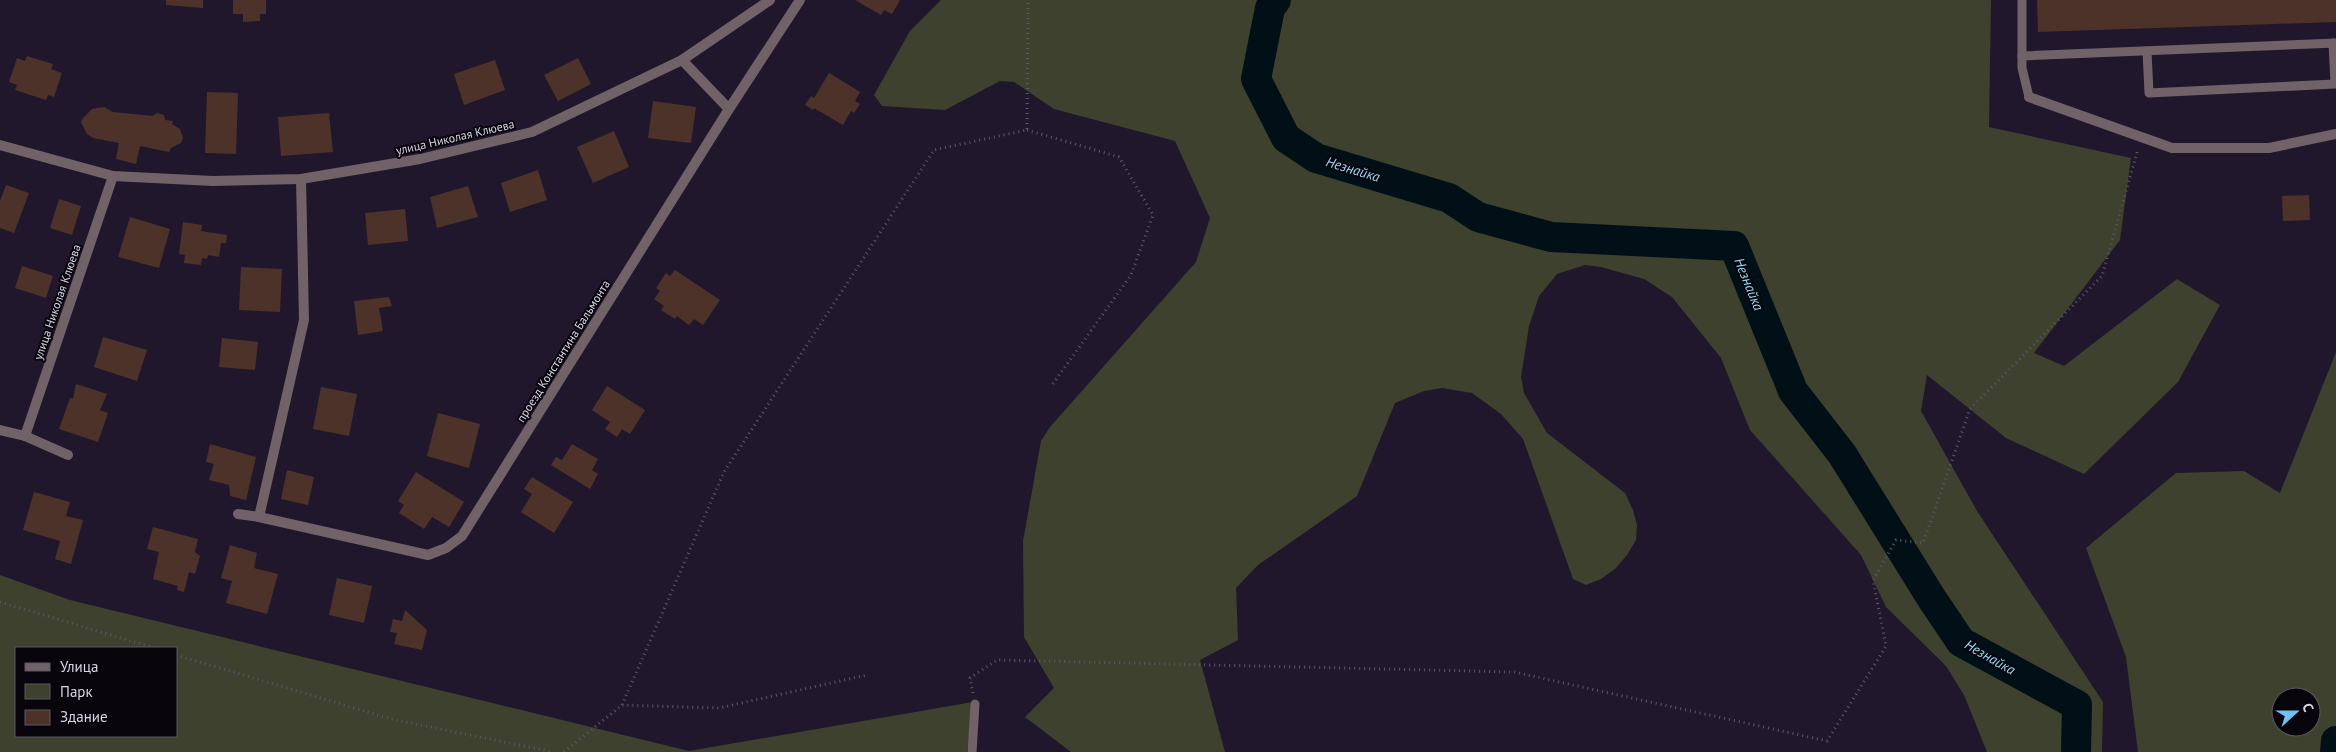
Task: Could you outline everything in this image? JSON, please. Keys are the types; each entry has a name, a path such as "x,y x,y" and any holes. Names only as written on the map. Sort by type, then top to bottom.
{"street":[{"name":"улица Николая Клюева","path":"0,145 113,176 213,181 301,179 420,159 532,132 682,60 770,0"},
{"name":"проезд Константина Бальмонта","path":"238,514 428,555 446,548 462,536 729,109 800,0"},
{"path":"682,60 729,109"},
{"path":"2029,97 2172,148 2269,148 2336,134"},
{"name":"улица Николая Клюева","path":"25,436 113,176"},
{"path":"259,517 304,320 301,179"},
{"path":"0,430 25,436 68,456"}],"lane":[{"path":"2022,0 2022,68 2029,97"},
{"path":"2022,56 2334,43 2335,84 2149,94 2147,51"},
{"path":"972,752 975,704"}],"path":[{"path":"1028,0 1028,130"},
{"path":"564,752 622,705 724,472 934,150 1028,130 1118,157 1153,215 1131,275 1052,385"},
{"path":"975,704 970,678 997,660 1514,672 1827,741 1886,646 1873,580 1896,540 1923,543 1970,409 2102,276 2142,137"},
{"path":"0,602 151,647"},
{"path":"178,656 391,719 553,752"},
{"path":"622,705 719,708 867,675"}],"green space":[{"path":"941,0 1991,0 1989,127 2131,158 2120,240 2034,353 2064,366 2177,279 2220,305 2178,382 2084,474 2006,438 1927,375 1921,411 1977,511 2103,702 2102,752 1987,752 1964,695 1946,666 1886,607 1861,555 1750,430 1721,358 1672,297 1644,279 1601,267 1585,265 1557,274 1539,296 1529,326 1521,377 1524,393 1547,433 1625,493 1633,510 1637,525 1636,540 1616,568 1601,579 1586,585 1573,579 1523,439 1501,414 1472,393 1442,388 1424,391 1395,403 1357,496 1258,565 1236,588 1238,640 1200,660 1225,752 1071,752 1025,717 1054,688 1024,637 1023,541 1041,441 1050,427 1196,262 1210,218 1175,141 1054,109 1014,82 1000,81 945,110 882,106 874,95 910,31"},
{"path":"2336,352 2336,752 2138,752 2126,657 2086,548 2176,473 2244,471 2280,493"},
{"path":"0,575 70,600 689,751 973,702 967,752 0,752"}],"building":[{"path":"166,0 203,0 203,8 166,5"},
{"path":"233,0 266,0 266,14 260,14 260,21 243,22 243,14 233,14"},
{"path":"855,0 900,0 892,14 884,10 881,15"},
{"path":"2037,0 2336,0 2336,22 2038,32"},
{"path":"27,56 53,64 51,69 62,73 54,97 48,95 46,100 15,90 17,85 9,82 17,58 25,61"},
{"path":"578,58 591,84 558,101 544,75"},
{"path":"495,60 505,90 464,105 454,74"},
{"path":"829,73 860,92 855,101 860,104 854,113 851,111 843,125 814,108 813,110 805,105 811,96 814,98"},
{"path":"207,92 238,93 236,154 205,153"},
{"path":"653,101 696,107 691,143 648,138"},
{"path":"104,107 113,112 153,116 157,113 164,115 165,120 173,121 172,124 180,129 183,138 181,143 171,148 169,152 140,146 136,164 116,159 119,143 93,138 87,134 81,122 92,109"},
{"path":"329,113 333,152 281,156 278,117"},
{"path":"614,131 629,167 593,183 577,147"},
{"path":"538,170 547,200 510,212 501,183"},
{"path":"6,185 29,193 14,233 0,228 0,201"},
{"path":"468,186 478,217 437,228 430,197"},
{"path":"2309,195 2310,220 2283,221 2282,196"},
{"path":"59,199 81,206 72,235 50,228"},
{"path":"405,209 408,241 368,245 365,213"},
{"path":"130,217 170,229 159,268 118,257"},
{"path":"183,222 202,225 201,231 227,235 226,243 221,243 219,257 208,255 207,259 202,258 201,265 184,263 185,255 179,254"},
{"path":"22,266 53,276 46,298 15,288"},
{"path":"241,267 282,269 280,312 239,310"},
{"path":"675,270 720,300 703,325 694,319 689,325 677,316 675,319 661,310 664,306 654,299 660,291 656,288 666,273 670,276"},
{"path":"389,297 392,306 379,308 383,331 358,335 354,301"},
{"path":"103,337 147,350 137,381 94,367"},
{"path":"222,338 258,342 255,370 219,367"},
{"path":"76,384 107,394 100,410 108,413 98,442 59,429 70,398 73,399"},
{"path":"607,386 645,410 630,434 622,429 617,437 605,429 610,422 592,410"},
{"path":"321,387 357,394 349,436 313,429"},
{"path":"438,413 480,424 469,468 427,456"},
{"path":"210,444 256,457 246,500 230,496 229,485 209,480 214,464 206,462"},
{"path":"572,444 598,459 592,470 598,474 590,489 551,465 556,457 562,460"},
{"path":"287,470 314,477 308,505 281,499"},
{"path":"416,472 464,502 449,527 432,517 424,529 399,513 404,505 398,501"},
{"path":"532,477 573,502 554,533 521,512 532,494 524,489"},
{"path":"34,492 70,502 66,516 83,520 71,564 55,559 60,541 23,530"},
{"path":"153,527 198,539 195,552 200,556 195,574 189,572 184,592 177,590 178,586 153,579 159,552 147,549"},
{"path":"230,545 257,553 254,568 278,574 267,614 226,603 232,581 221,578"},
{"path":"337,578 372,586 364,623 329,615"},
{"path":"405,610 427,630 422,650 394,644 397,633 390,632 393,619 402,621"}],"waterway":[{"name":"Незнайка","path":"1276,0 1270,8 1256,79 1286,138 1316,158 1449,198 1478,217 1551,237 1734,246 1793,391 1842,454 1932,599 1961,642 2077,705 2076,752"},
{"path":"2335,752 2336,741"}]}
